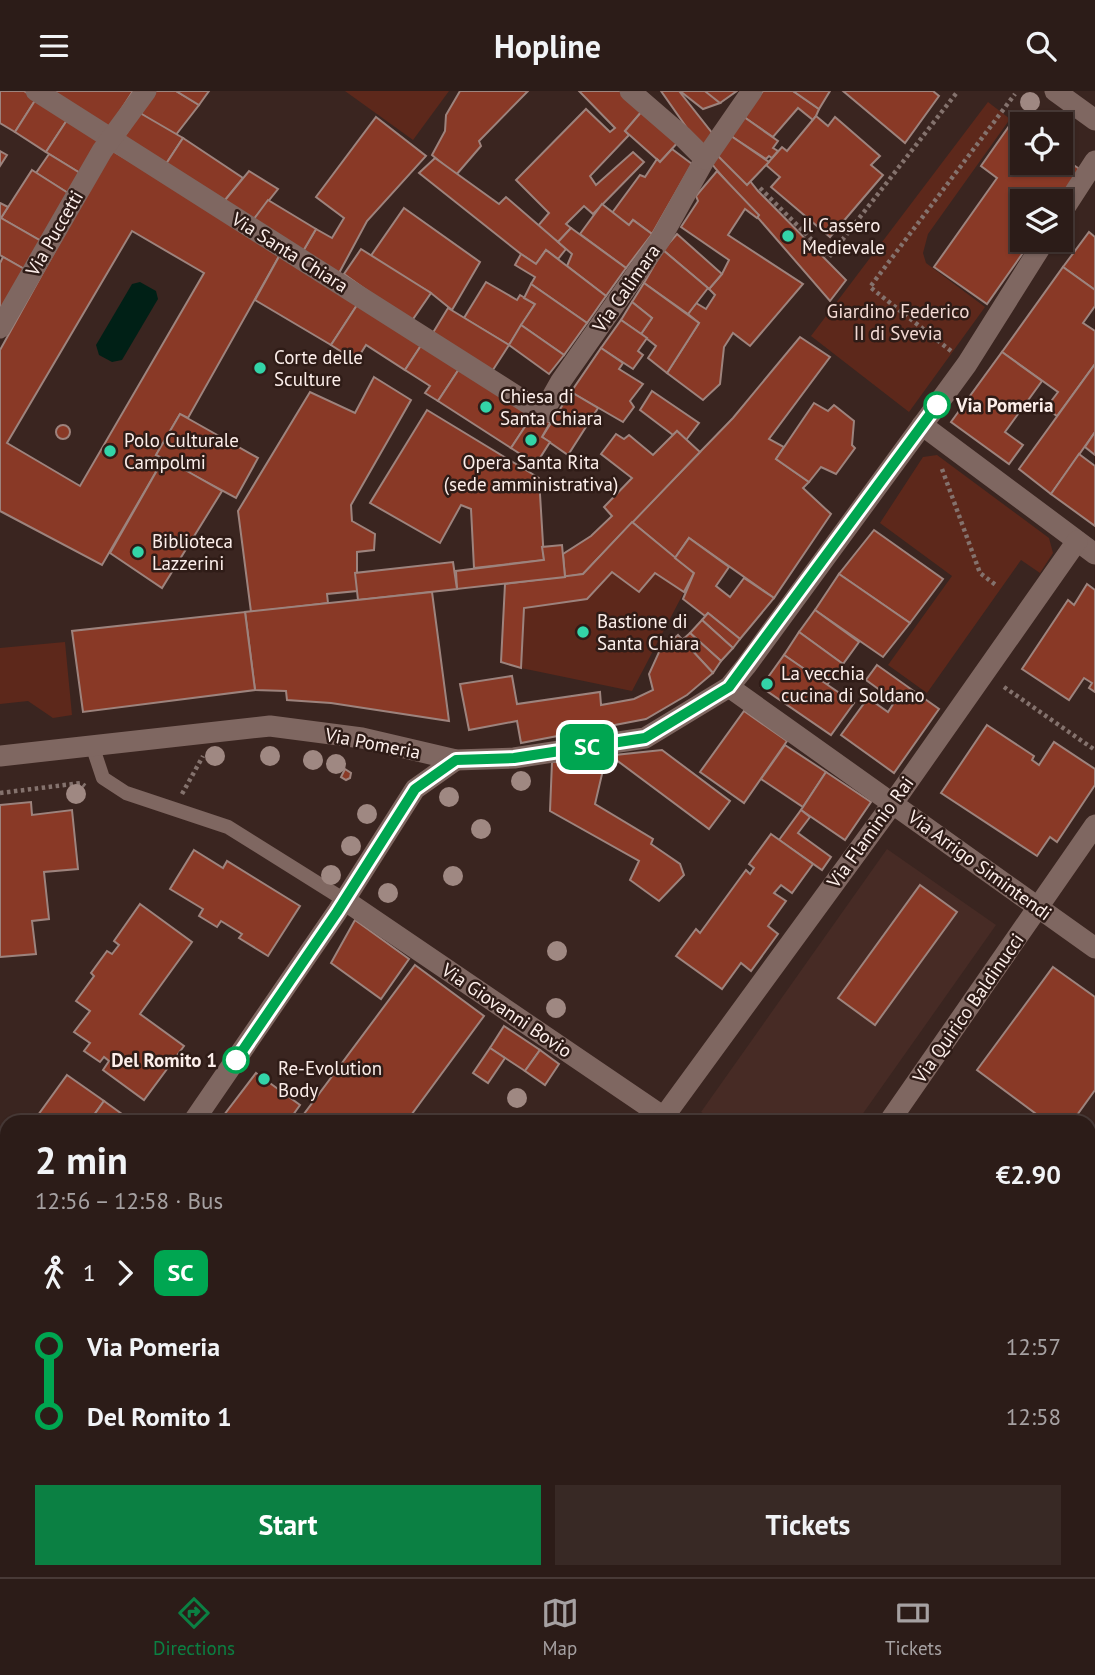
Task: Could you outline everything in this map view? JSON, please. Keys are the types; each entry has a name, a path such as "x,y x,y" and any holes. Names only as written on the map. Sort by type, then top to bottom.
{"street":[{"name":"Via Santa Chiara","path":"36,91 543,413"},
{"name":"Via Puccetti","path":"0,328 110,140 146,91"},
{"path":"630,91 682,135 705,159"},
{"name":"Via Calimara","path":"543,413 561,381 660,240 705,159 752,91"},
{"path":"1055,91 1095,120"},
{"path":"1073,195 1095,161"},
{"name":"Via Pomeria","path":"0,756 93,748 270,726 362,738 456,760 514,758 645,738 729,687 967,364 1037,252"},
{"path":"922,425 1095,554"},
{"name":"Via Flaminio Rai","path":"669,1115 1077,541"},
{"name":"Via Arrigo Simintendi","path":"729,687 1095,948"},
{"path":"198,1115 415,789 456,760"},
{"name":"Via Quirico Baldinucci","path":"894,1115 1095,825"},
{"name":"Via Giovanni Bovio","path":"343,899 658,1115"}],"lane":[{"path":"93,748 103,778 126,793 175,807 228,827 343,899"}],"path":[{"path":"760,188 829,257 958,91"},
{"path":"954,354 870,287 1015,94"},
{"path":"942,468 980,573 997,586"},
{"path":"1004,687 1095,750"},
{"path":"175,807 204,753 202,734"}],"shaded area":[{"path":"140,282 156,291 158,299 122,360 112,362 99,355 96,345 132,284"},
{"path":"887,849 996,925 862,1115 706,1115 701,1112"}],"green space":[{"path":"345,91 449,91 413,140"},
{"name":"Giardino Federico II di Svevia","path":"988,102 1010,119 928,234 923,253 926,263 985,307 909,412 811,336"},
{"path":"937,455 1049,538 1053,553 1040,573 1021,560 927,693 888,665 952,576 880,523 923,457"},
{"path":"612,572 655,573 684,592 632,691 521,668 524,608 587,599"},
{"path":"65,642 72,715 53,718 28,701 0,704 0,648"}],"building":[{"path":"0,91 24,91 36,99 15,132 0,123"},
{"path":"46,91 133,91 108,130"},
{"path":"155,91 176,91 199,105 175,136 140,113"},
{"path":"176,91 209,91 199,105"},
{"path":"460,91 528,91 479,141 481,146 456,175 432,155 445,131 446,115"},
{"path":"579,91 623,91 643,110 625,131 629,135 590,176 596,185 633,152 644,162 593,214 584,206 566,224 571,228 558,242 537,227 549,213 516,180 586,109 610,132 615,128"},
{"name":"Il Cassero Medievale","path":"661,91 679,91 758,191 846,280 830,301 715,168"},
{"path":"680,91 707,91 720,103 703,109"},
{"path":"707,91 737,91 720,103 706,92"},
{"path":"763,91 793,91 819,109 813,120 798,108 773,137 744,117"},
{"path":"793,91 830,91 819,109"},
{"path":"843,91 933,91 939,96 905,143"},
{"path":"36,99 67,120 46,152 15,132"},
{"path":"643,110 679,141 660,162 625,131"},
{"path":"140,113 183,138 164,167 122,140"},
{"path":"816,116 828,126 835,117 880,156 871,165 883,175 830,237 771,187 780,177 766,165 782,147 787,151"},
{"path":"376,117 426,156 367,221 338,275 302,253 316,229 332,238 344,218 316,197"},
{"path":"744,117 778,141 773,148 778,151 772,158 769,156 766,159 731,136"},
{"path":"67,120 101,141 80,173 46,152"},
{"path":"1010,125 1010,175 1073,175 1073,165 1081,170 1068,189 1010,189 1010,252 1024,252 987,304 934,267 997,178 981,166"},
{"path":"731,136 769,162 747,185 718,156"},
{"path":"183,138 243,178 221,205 164,167"},
{"path":"672,149 692,164 652,234 633,220 629,225 612,213 640,175 645,177 657,159 660,162"},
{"path":"111,150 282,251 188,418 180,414 156,455 164,458 102,565 0,511 0,350","holes":["132,231 204,273 80,486 7,443"]},
{"path":"0,151 7,155 0,166"},
{"path":"49,154 80,173 68,193 36,173"},
{"path":"435,158 499,204 506,197 566,249 558,259 546,250 536,264 521,254 419,173"},
{"path":"32,170 68,193 41,241 1,218"},
{"path":"249,171 278,189 251,223 221,205"},
{"path":"717,171 759,215 757,218 745,209 728,235 803,284 750,346 733,333 724,347 720,384 703,400 667,373 699,323 688,314 696,303 706,309 715,295 709,289 722,274 729,260 681,227 698,201 696,196"},
{"path":"268,200 316,229 302,253 251,223"},
{"path":"0,203 8,207 1,218 41,241 26,270 0,255"},
{"path":"602,204 629,225 633,220 652,234 626,268 580,234"},
{"path":"404,208 480,262 452,310 431,293 370,257"},
{"path":"571,228 626,268 606,296 567,266 572,254 558,242"},
{"path":"1089,232 1095,237 1095,290 1063,267"},
{"path":"677,234 722,274 709,289 663,250"},
{"path":"361,249 431,293 411,322 344,274"},
{"path":"546,250 606,296 587,323 531,284 535,277 515,265 521,254 536,264"},
{"path":"663,250 708,288 688,314 644,283"},
{"path":"282,251 361,299 331,345 255,300"},
{"path":"3,257 26,270 0,315 0,263"},
{"path":"1063,267 1095,290 1095,306 1083,323 1095,331 1095,364 1057,416 1046,408 1058,392 1002,352"},
{"path":"486,282 517,300 520,295 535,304 509,345 464,318"},
{"path":"644,283 699,323 667,373 648,358 656,346 641,334 652,318 632,302"},
{"path":"531,284 587,323 564,355 521,325 535,304 524,298"},
{"path":"361,299 424,341 405,370 366,345 356,361 331,345"},
{"path":"632,302 652,318 641,334 621,320"},
{"path":"448,308 509,345 491,373 431,336"},
{"path":"621,320 647,338 638,351 643,355 633,369 601,348"},
{"path":"521,325 564,355 549,374 509,345"},
{"path":"800,337 830,357 769,439 784,447 776,459 809,482 803,488 831,514 774,598 689,538 675,558 632,522 733,418"},
{"path":"424,341 461,366 438,401 425,393 430,386 405,370"},
{"path":"601,348 623,363 619,369 643,384 630,401 634,407 623,422 571,392"},
{"path":"1002,352 1042,381 1005,432 1023,445 1009,464 951,422"},
{"path":"1095,364 1095,432 1051,494 1019,469"},
{"name":"Chiesa di Santa Chiara","path":"461,366 534,413 511,448 438,401"},
{"path":"374,377 411,400 351,505 352,521 375,534 374,550 357,552 357,591 327,594 328,603 251,612 238,511 310,392 355,413"},
{"path":"652,391 699,423 686,440 677,431 673,435 640,410"},
{"path":"571,392 598,408 568,455 542,437"},
{"path":"814,403 828,411 834,405 854,421 852,445 855,448 836,474 821,467 809,482 776,459"},
{"path":"427,410 539,478 544,560 474,568 471,509 461,505 440,543 370,503"},
{"name":"Opera Santa Rita (sede amministrativa)","path":"534,413 550,423 542,437 550,442 536,464 511,448"},
{"path":"180,414 258,458 236,498 156,455"},
{"path":"63,425 68,427 68,437 63,439 58,437 56,432 58,427"},
{"path":"677,431 700,452 583,574 565,577 563,554 591,536 612,516 604,507 632,478 601,454 616,434 624,439 629,435 653,455"},
{"path":"1095,432 1095,455 1085,447"},
{"path":"1079,454 1095,466 1095,526 1051,494"},
{"path":"164,458 222,491 162,588 110,553"},
{"path":"632,522 694,573 684,592 655,573 639,592 612,572 587,599 524,608 521,668 501,662 505,584 583,574"},
{"path":"874,530 943,579 910,623 839,574"},
{"path":"689,538 729,567 716,586 730,597 744,578 774,598 740,639 708,613 705,616 683,599 694,573 675,558"},
{"path":"562,545 565,577 457,589 456,571 544,560 542,547"},
{"path":"453,562 457,589 358,600 355,573"},
{"path":"839,574 910,623 883,657 815,610"},
{"path":"1087,584 1095,590 1095,692 1089,688 1092,683 1084,678 1069,700 1022,669 1068,600 1074,605"},
{"path":"432,592 449,721 331,703 287,700 286,691 255,690 245,612"},
{"path":"815,610 859,642 843,664 799,632"},
{"path":"245,612 255,690 83,712 72,631"},
{"path":"708,613 740,639 733,648 702,620"},
{"path":"702,620 733,648 721,661 690,633"},
{"path":"799,632 843,664 827,685 784,655"},
{"path":"690,633 721,661 713,673 682,640"},
{"path":"678,635 713,673 687,695 646,719 521,743 517,721 469,730 460,684 512,676 517,704 600,692 601,705 634,699 653,690 649,674 659,652"},
{"path":"784,655 854,703 831,735 761,687"},
{"path":"877,665 939,709 894,773 841,735 868,698 888,712 895,701 866,680"},
{"path":"744,711 787,741 744,803 700,772"},
{"path":"987,725 1034,756 1032,760 1039,765 1054,742 1095,769 1095,785 1057,842 1050,837 1037,856 941,793"},
{"path":"785,745 826,772 803,807 761,779"},
{"path":"662,750 730,801 709,829 615,759 615,755"},
{"path":"606,757 595,804 653,839 651,844 680,864 684,875 659,901 630,880 639,861 550,811 552,762"},
{"path":"345,769 351,773 346,780 341,777"},
{"path":"826,772 871,802 845,840 801,810"},
{"path":"31,802 32,815 72,810 78,869 44,872 49,919 32,921 36,954 0,957 0,805"},
{"path":"801,810 810,817 798,833 831,857 822,870 779,840"},
{"path":"771,834 813,864 792,893 781,885 774,893 786,901 768,926 778,934 751,971 741,963 722,989 676,956 696,929 700,933 746,870 750,874 754,868 749,864"},
{"path":"194,850 223,868 227,861 300,906 268,956 239,938 242,934 221,921 217,927 199,916 203,909 170,889"},
{"path":"920,885 957,912 875,1025 838,998"},
{"path":"140,904 192,942 140,1014 184,1046 144,1100 103,1070 109,1061 104,1057 100,1062 84,1051 90,1043 74,1032 90,1011 76,1001 94,976 91,973 107,951 112,954 119,945 114,941"},
{"path":"355,920 409,959 381,999 331,963"},
{"path":"415,965 484,1016 411,1115 303,1115"},
{"path":"1053,967 1095,997 1095,1090 1077,1115 1038,1115 977,1070"},
{"path":"504,1026 540,1050 525,1071 490,1048"},
{"path":"490,1048 505,1058 488,1083 473,1073"},
{"path":"540,1050 559,1064 545,1085 525,1071"},
{"path":"256,1073 300,1105 293,1115 224,1115"},
{"path":"67,1075 104,1101 94,1115 38,1115"},
{"path":"104,1101 123,1115 94,1115"}],"bus line":[{"name":"SC","path":"236,1060 337,912 415,789 456,760 514,758 645,738 729,687 937,405"}],"place":[{"name":"Il Cassero Medievale","path":"788,236"},
{"name":"Corte delle Sculture","path":"260,368"},
{"name":"Via Pomeria","path":"937,405"},
{"name":"Chiesa di Santa Chiara","path":"486,407"},
{"name":"Opera Santa Rita (sede amministrativa)","path":"531,440"},
{"name":"Polo Culturale Campolmi","path":"110,451"},
{"name":"Biblioteca Lazzerini","path":"138,552"},
{"name":"Bastione di Santa Chiara","path":"583,632"},
{"name":"La vecchia cucina di Soldano","path":"767,684"},
{"name":"Del Romito 1","path":"236,1060"},
{"name":"Re-Evolution Body","path":"264,1079"}]}
